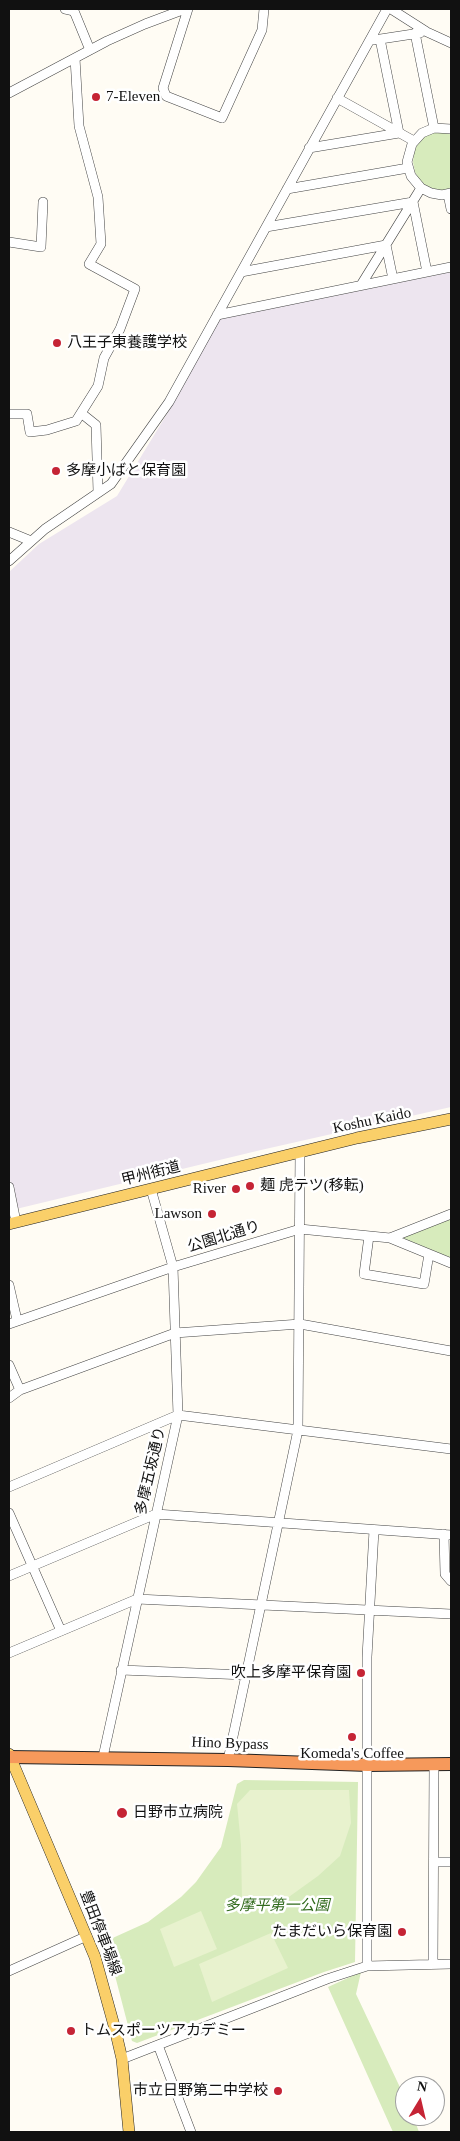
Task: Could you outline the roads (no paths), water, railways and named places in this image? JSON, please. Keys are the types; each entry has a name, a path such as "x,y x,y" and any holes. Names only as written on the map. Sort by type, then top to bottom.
{"highway":[{"name":"Hino Bypass","path":"9,1756 368,1765 451,1764"}],"main road":[{"name":"Koshu Kaido","path":"300,1152 357,1138 451,1119"},
{"name":"甲州街道","path":"12,1223 300,1152"},
{"name":"豊田停車場線","path":"9,1756 87,1936 103,1982 122,2059 129,2132"}],"street":[{"path":"65,9 74,11 90,50"},
{"path":"9,92 145,24 186,9"},
{"path":"186,9 163,88 166,96 222,118 262,30 264,9"},
{"path":"9,561 31,541 111,484 169,402 387,9"},
{"path":"391,9 427,32 451,43"},
{"path":"369,41 427,32"},
{"path":"415,33 434,128"},
{"path":"380,39 399,133"},
{"path":"9,414 27,414 30,432 46,430 76,421 98,386 104,358 120,329 135,289 89,264 101,244 98,197 79,126 75,58"},
{"path":"337,98 414,141"},
{"path":"451,129 434,128 422,133 414,141 409,151 408,168 411,176 421,188 431,193 450,194 451,209"},
{"path":"310,148 399,133"},
{"path":"287,189 408,168"},
{"path":"361,285 421,188"},
{"path":"9,242 41,247 43,202"},
{"path":"266,227 413,202"},
{"path":"413,202 428,272"},
{"path":"240,272 386,245"},
{"path":"386,245 394,279"},
{"path":"217,315 451,267"},
{"path":"82,413 96,425 98,492"},
{"path":"9,532 31,541"},
{"path":"228,1760 280,1523 298,1430 300,1152"},
{"path":"9,1188 12,1223"},
{"name":"多摩五坂通り","path":"104,1757 121,1670 178,1415 173,1267 151,1189"},
{"path":"390,1238 451,1214"},
{"name":"公園北通り","path":"13,1322 173,1267 300,1229 390,1238 451,1263"},
{"path":"368,1236 364,1274 424,1284 429,1254"},
{"path":"9,1285 13,1322"},
{"path":"9,1398 20,1390 174,1333 300,1324 451,1351"},
{"path":"9,1365 20,1390"},
{"path":"9,1487 178,1415 451,1449"},
{"path":"9,1513 61,1631"},
{"path":"9,1576 156,1514 448,1534 445,1574 451,1581"},
{"path":"367,1966 368,1610 374,1530"},
{"path":"9,1653 137,1600 451,1614"},
{"path":"121,1670 246,1676"},
{"path":"433,1964 434,1764"},
{"path":"434,1862 451,1862"},
{"path":"9,1970 87,1936"},
{"path":"122,2059 327,1979 367,1966 451,1964"},
{"path":"158,2045 191,2132"}],"place":[{"name":"7-Eleven","path":"96,97"},
{"name":"八王子東養護学校","path":"57,343"},
{"name":"多摩小ばと保育園","path":"56,471"},
{"name":"麺 虎テツ(移転)","path":"250,1186"},
{"name":"River","path":"236,1189"},
{"name":"Lawson","path":"212,1214"},
{"name":"吹上多摩平保育園","path":"361,1673"},
{"name":"Komeda's Coffee","path":"352,1737"},
{"name":"日野市立病院","path":"122,1813"},
{"name":"たまだいら保育園","path":"402,1932"},
{"name":"トムスポーツアカデミー","path":"71,2031"},
{"name":"市立日野第二中学校","path":"278,2091"}],"park label":[{"name":"多摩平第一公園","path":"277,1906"}]}
